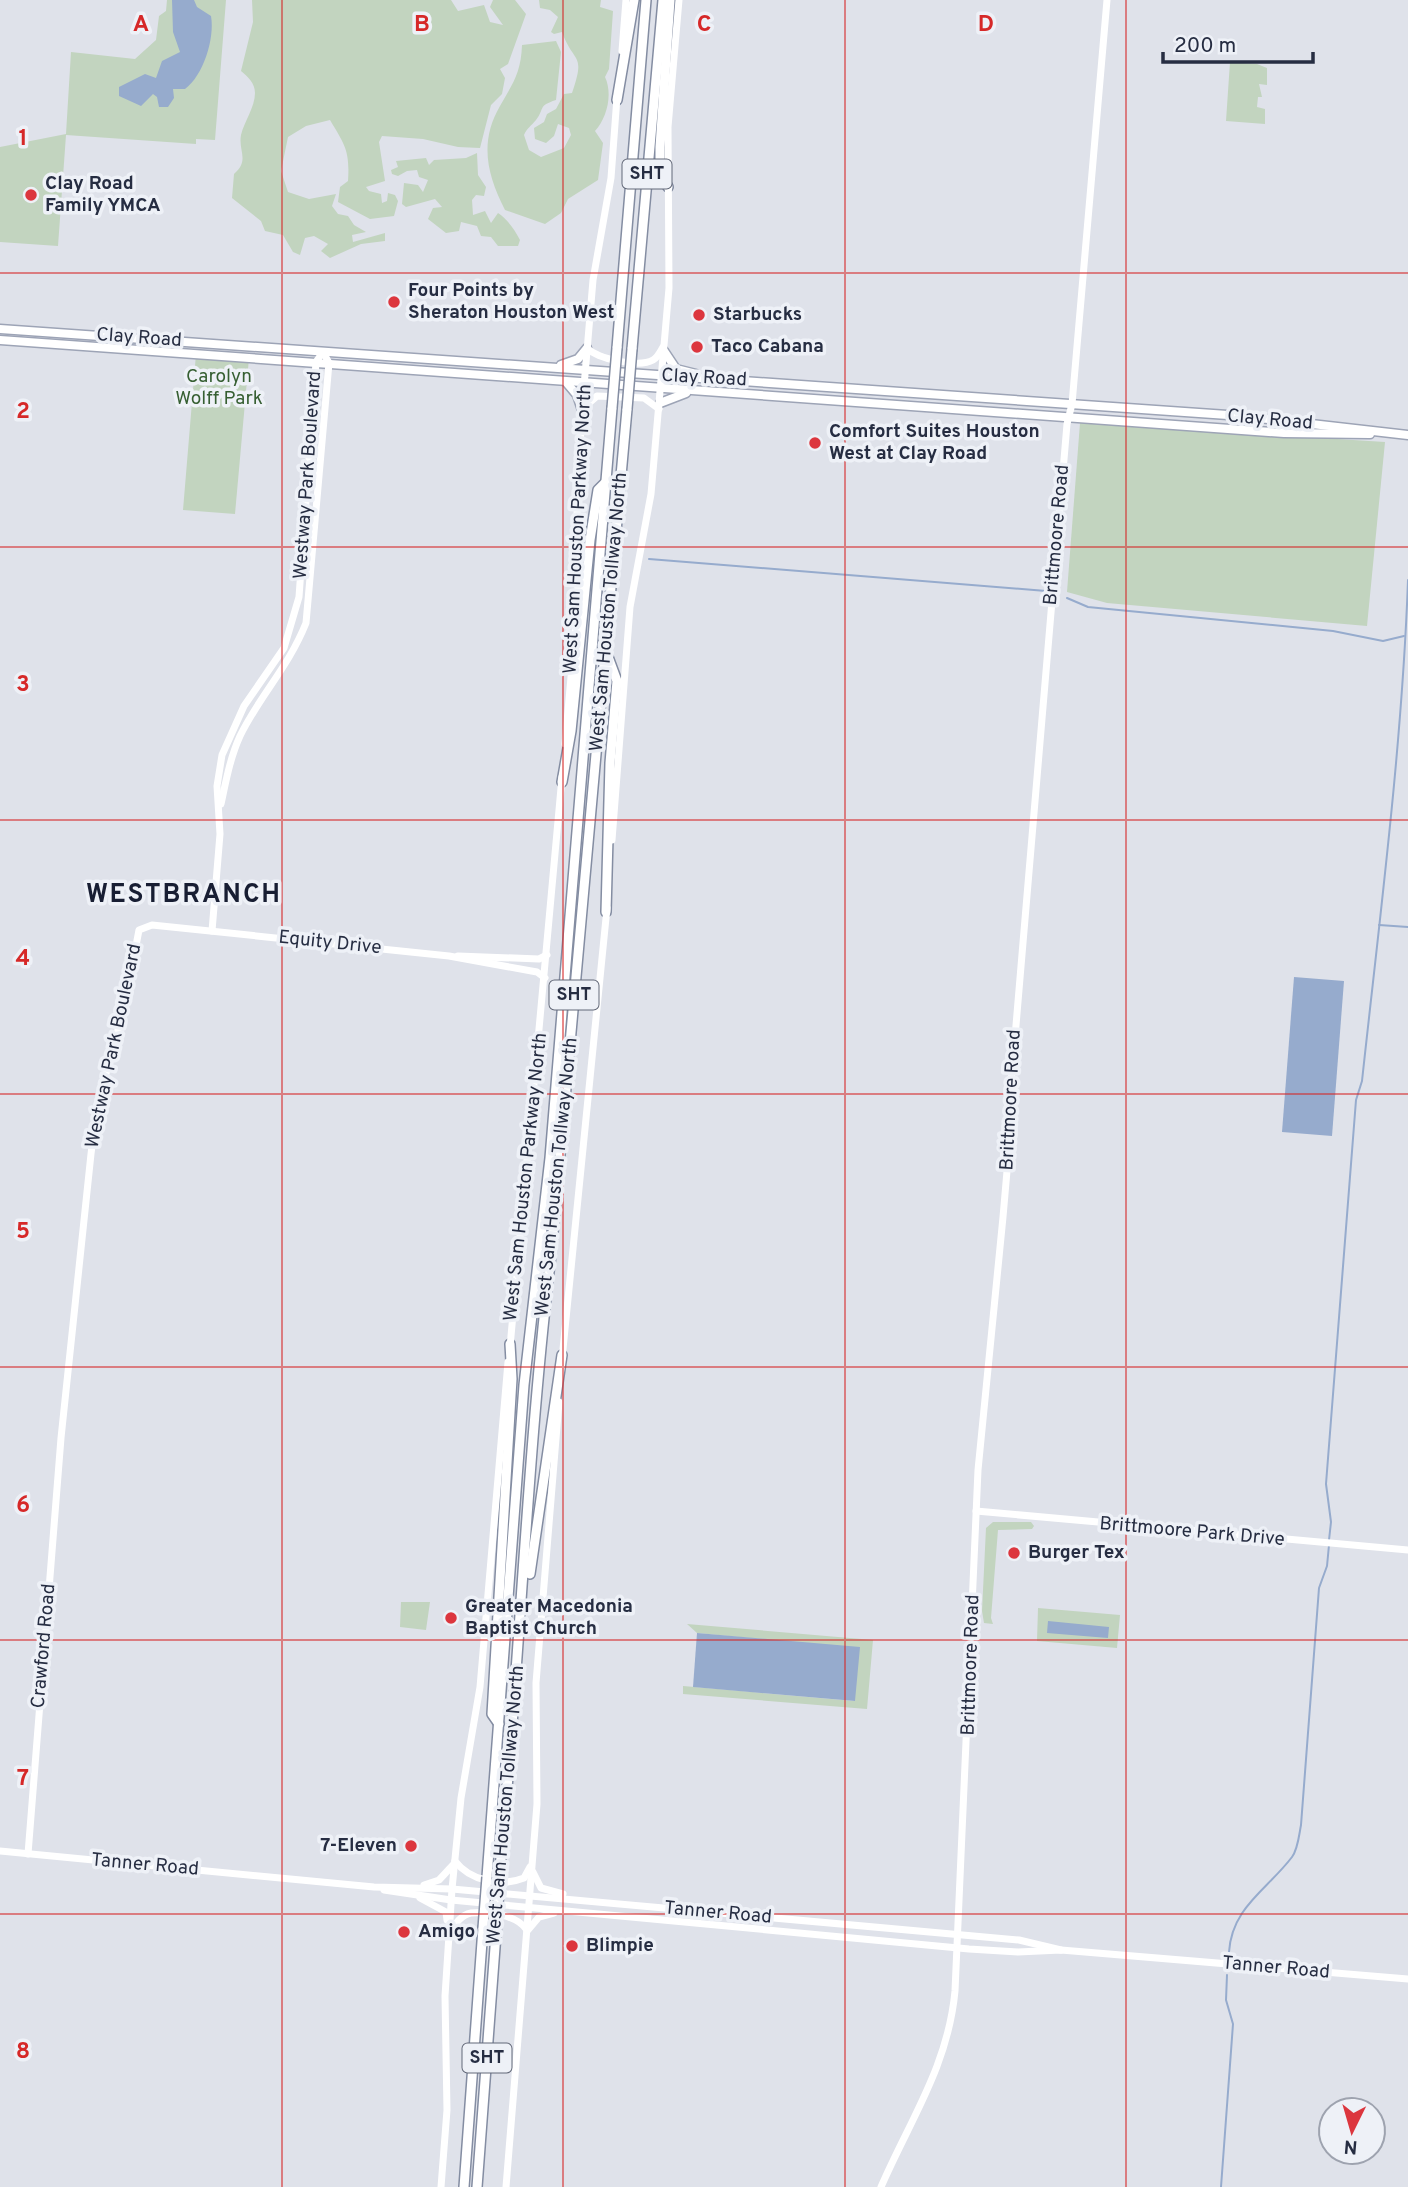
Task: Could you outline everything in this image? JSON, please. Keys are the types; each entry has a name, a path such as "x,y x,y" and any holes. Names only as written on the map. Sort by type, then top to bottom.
{"highway":[{"path":"617,100 635,0"},
{"name":"West Sam Houston Tollway North","path":"462,2187 523,1385 549,1167 646,0"},
{"name":"West Sam Houston Tollway North","path":"477,2187 525,1580 536,1379 551,1255 663,0"},
{"path":"668,187 660,173 660,147 670,0"},
{"path":"562,782 571,731 596,503 598,490 606,482"},
{"path":"606,652 617,681 610,763 606,912"},
{"path":"499,1724 492,1714 512,1379 510,1344"},
{"path":"525,1580 530,1577 562,1355"}],"main road":[{"name":"West Sam Houston Parkway North","path":"441,2187 447,2110 445,2012 451,1900 461,1798 480,1687 497,1464 545,978 578,599 577,500 585,369 596,258 611,178 626,0"},
{"path":"506,2187 537,1804 536,1683 562,1355 606,912 628,633 651,494 669,288 668,127 680,0"},
{"name":"Brittmoore Road","path":"881,2187 933,2081 952,2022 958,1946 976,1511 1009,1149 1010,1096 1067,416 1072,404 1107,0"},
{"name":"Clay Road","path":"0,328 1287,420 1408,435"},
{"path":"37,331 37,343"},
{"path":"117,337 117,349"},
{"name":"Clay Road","path":"0,340 418,369 584,384 969,408 1284,433 1408,435"},
{"path":"189,342 189,353"},
{"path":"553,367 578,359 587,348 601,359 646,362 658,356 664,347"},
{"path":"664,347 676,369 713,378"},
{"name":"Westway Park Boulevard","path":"61,1438 97,1106 124,1008 137,936 143,927 152,925 212,931 220,811 230,762 241,735 293,656 306,623 329,363 323,352 316,362 299,597 294,621 279,658 244,706 227,742 217,786 220,811"},
{"path":"418,369 419,358"},
{"path":"498,376 499,364"},
{"path":"566,382 577,395 582,410"},
{"path":"769,394 771,382"},
{"path":"659,406 681,394 701,392"},
{"path":"582,421 589,403 597,396 645,398 659,406"},
{"path":"969,396 969,408"},
{"path":"1167,424 1168,412"},
{"name":"Equity Drive","path":"212,931 449,956 537,972 545,978"},
{"name":"Equity Drive","path":"449,956 480,954 540,959 547,955"},
{"name":"Crawford Road","path":"28,1854 61,1438"},
{"name":"Brittmoore Park Drive","path":"976,1511 1408,1550"},
{"name":"Tanner Road","path":"0,1852 406,1890 452,1889 1040,1942 1061,1950"},
{"path":"406,1890 439,1880 455,1861 472,1878 514,1882 524,1878 532,1864"},
{"path":"532,1864 534,1878 545,1890 604,1903"},
{"path":"406,1890 446,1912 449,1934"},
{"name":"Tanner Road","path":"406,1890 451,1900 1018,1952 1061,1950 1408,1979"},
{"path":"527,1931 539,1917 551,1913 582,1912"},
{"path":"449,1934 458,1919 470,1913 512,1917 527,1931"}],"green space":[{"path":"167,0 226,0 215,140 196,139 196,144 66,135 58,246 0,242 0,147 66,134 71,52 135,59 156,40 159,16 166,11"},
{"path":"252,0 451,0 458,11 484,5 490,22 503,25 490,7 493,0 515,0 526,14 508,64 500,69 505,78 502,94 491,105 480,148 382,136 379,142 385,181 366,187 369,191 381,194 382,203 387,201 388,193 395,195 398,201 394,216 370,219 338,202 340,187 348,181 348,162 343,142 330,120 306,126 288,137 281,171 288,192 309,199 336,194 332,206 338,214 348,216 354,225 366,232 352,235 353,242 385,233 385,241 361,244 330,258 321,251 328,244 314,236 305,238 300,255 293,252 283,235 265,231 261,221 232,198 234,174 242,160 241,135 255,98 252,83 241,71 253,22"},
{"path":"539,0 601,0 600,7 613,11 609,69 605,77 608,106 595,131 603,143 598,180 568,199 561,213 545,224 505,210 494,184 488,158 489,133 493,119 516,77 522,45 556,41 561,52 556,100 544,106 525,133 529,150 541,157 564,148 571,135 569,128 558,124 554,136 546,143 535,139 534,128 556,109 564,94 572,93 578,71 577,60 562,32 551,32 558,17 550,10 540,8"},
{"path":"1230,62 1257,64 1267,68 1267,85 1259,84 1262,97 1258,97 1257,107 1265,109 1265,124 1226,121"},
{"path":"477,153 478,175 486,187 484,196 476,195 472,200 473,215 485,211 491,223 498,213 516,232 520,240 518,246 498,246 491,237 481,236 477,226 461,222 459,231 446,233 428,219 433,208 442,207 435,199 406,207 402,204 404,183 418,185 423,192 428,180 419,177 417,170 398,176 392,174 391,170 398,167 396,161 426,158 429,165 434,160 466,158"},
{"name":"Carolyn Wolff Park","path":"196,354 249,358 235,514 183,510"},
{"path":"1080,423 1385,442 1367,626 1107,603 1067,592"},
{"path":"993,1522 1031,1522 1034,1526 1032,1529 998,1530 991,1618 993,1624 984,1623 982,1611 986,1528"},
{"path":"401,1602 430,1602 426,1630 400,1627"},
{"path":"1038,1608 1120,1615 1117,1648 1037,1641"},
{"path":"687,1624 873,1640 867,1709 683,1694 683,1686 854,1701 859,1648 697,1633"}],"water":[{"path":"172,0 194,0 197,7 211,16 209,46 197,75 185,89 173,89 174,98 168,107 159,107 157,97 153,94 141,106 119,96 119,87 145,74 156,78 162,61 180,52 173,32"},
{"path":"1294,977 1344,981 1332,1136 1282,1132"},
{"path":"1048,1621 1109,1627 1108,1638 1047,1633"},
{"path":"697,1633 860,1647 855,1701 693,1687"}],"waterway":[{"path":"649,559 1046,591"},
{"path":"1329,1540 1331,1522 1326,1484 1356,1100 1362,1081 1390,831 1408,580"},
{"path":"1067,598 1088,607 1333,631 1383,641 1404,636"},
{"path":"1379,925 1408,927"},
{"path":"1229,1952 1232,1936 1244,1911 1292,1857 1297,1846 1301,1825 1319,1588 1327,1566 1329,1545"},
{"path":"1221,2187 1233,2024 1226,2000 1227,1975"}],"place":[{"name":"Clay Road Family YMCA","path":"31,195"},
{"name":"Four Points by Sheraton Houston West","path":"394,302"},
{"name":"Starbucks","path":"699,315"},
{"name":"Taco Cabana","path":"697,347"},
{"name":"Comfort Suites Houston West at Clay Road","path":"815,443"},
{"name":"Burger Tex","path":"1014,1553"},
{"name":"Greater Macedonia Baptist Church","path":"451,1618"},
{"name":"7-Eleven","path":"411,1846"},
{"name":"Amigo","path":"404,1932"},
{"name":"Blimpie","path":"572,1946"}],"district":[{"name":"WESTBRANCH","path":"184,895"}]}
